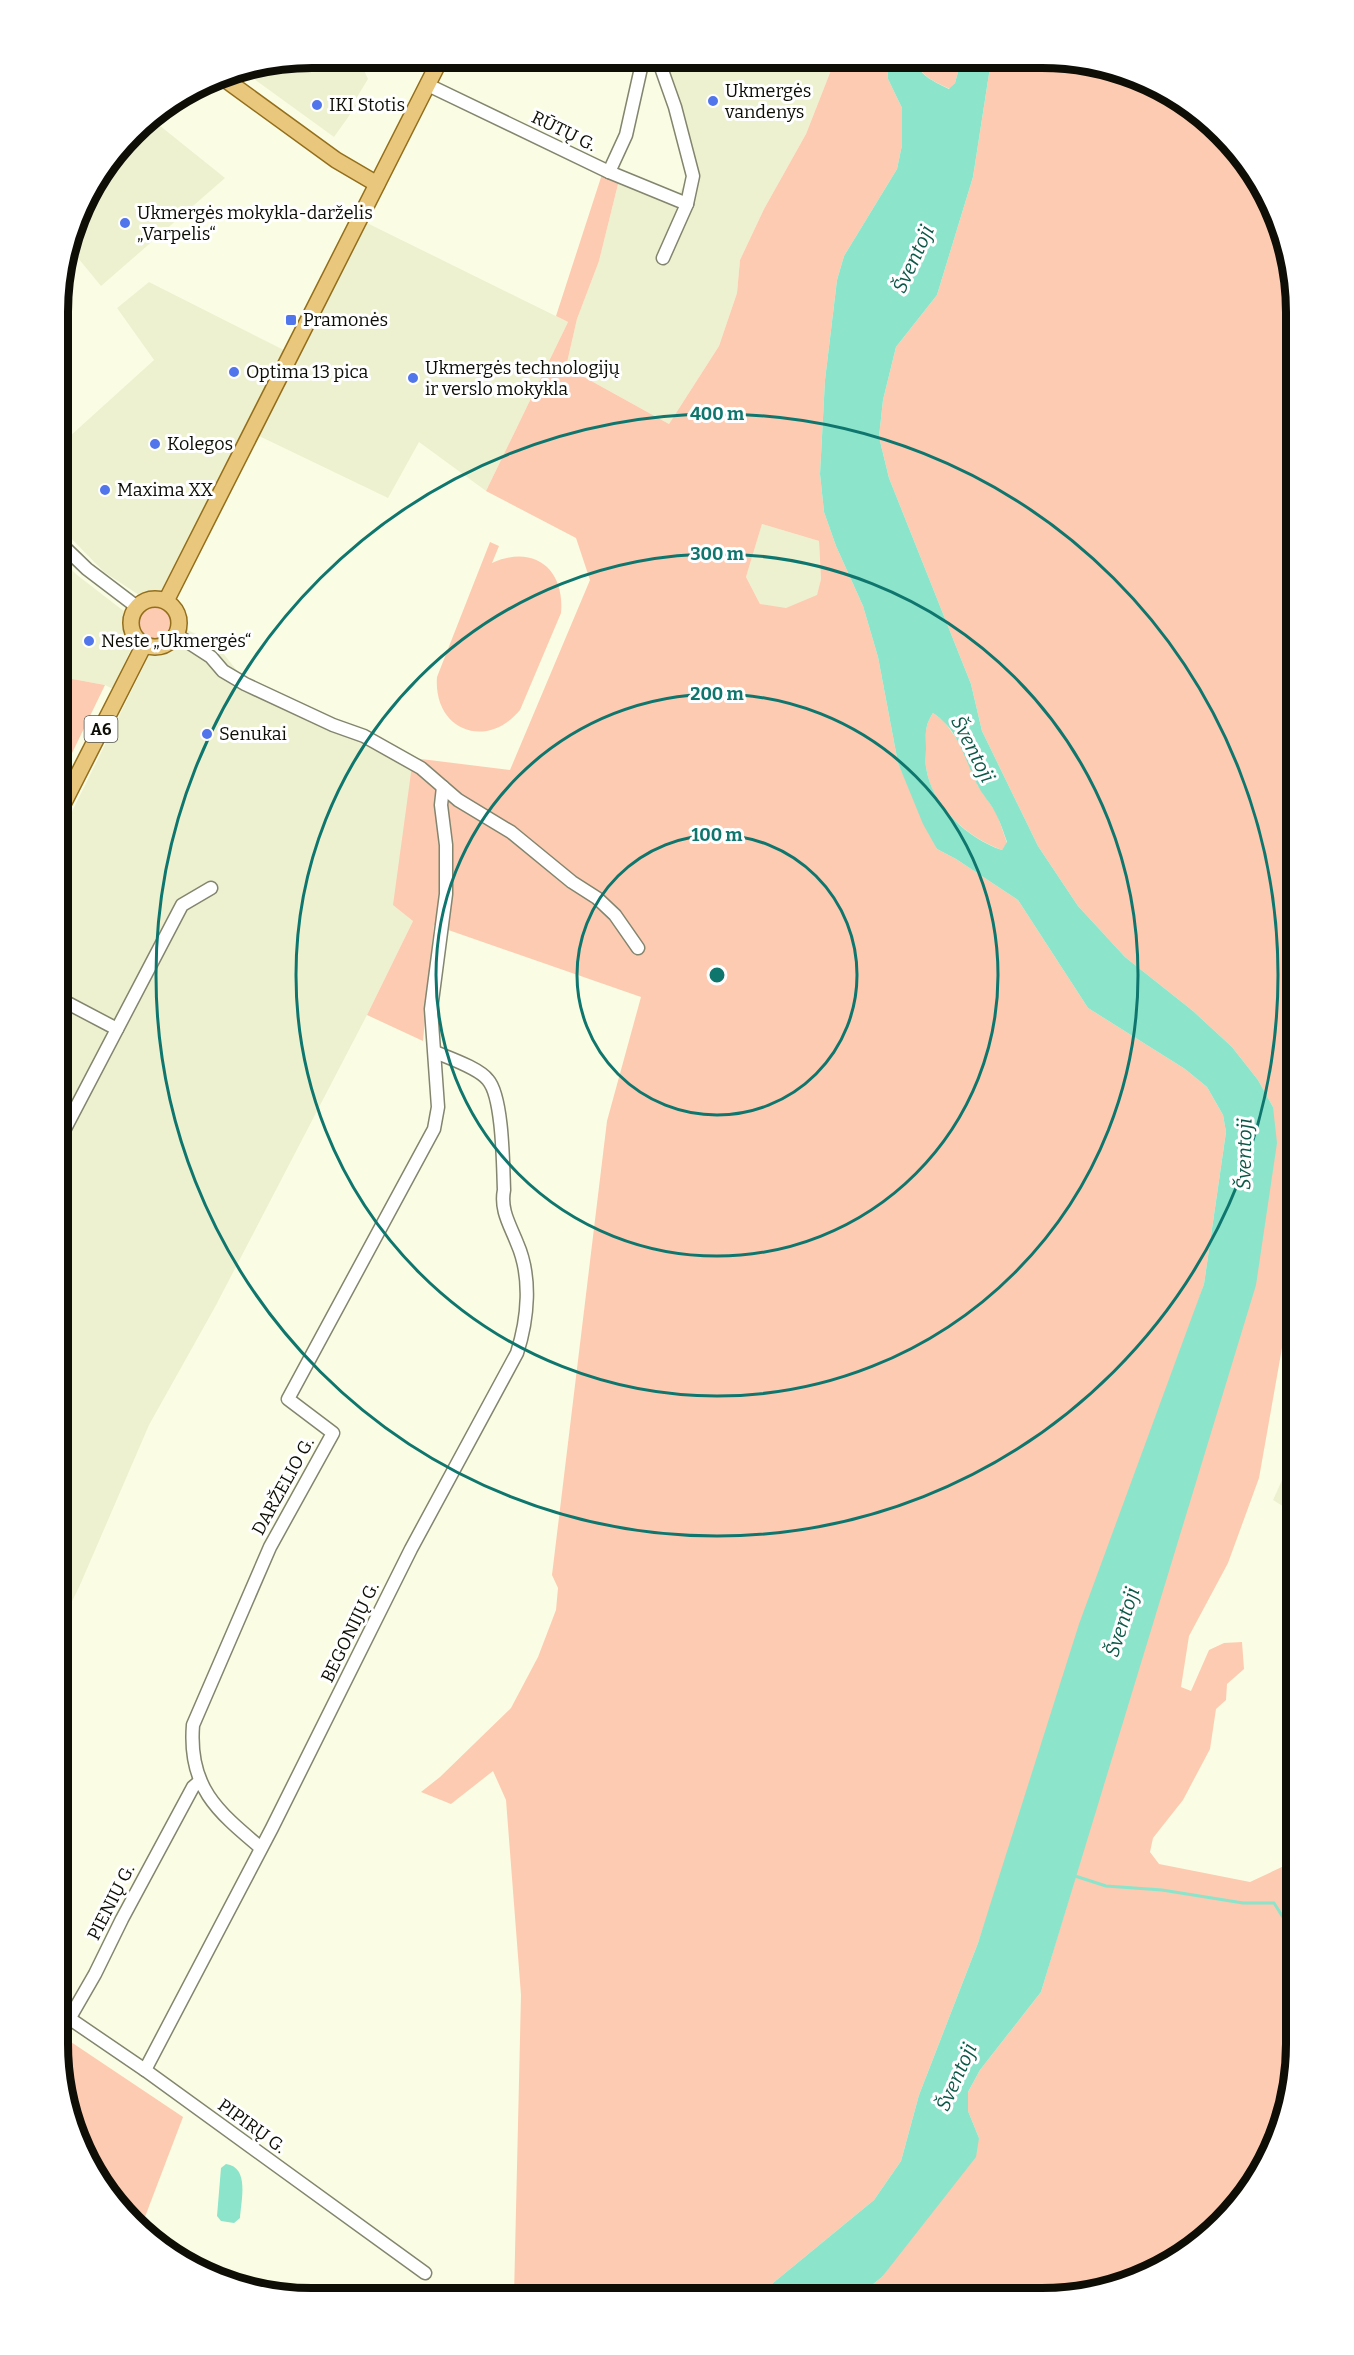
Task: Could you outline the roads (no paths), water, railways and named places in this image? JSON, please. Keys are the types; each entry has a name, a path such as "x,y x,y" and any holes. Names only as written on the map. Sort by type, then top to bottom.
{"main road":[{"path":"166,601 436,68"},
{"path":"228,82 336,160 377,184"},
{"path":"151,599 166,601 178,613 180,624 177,635 165,646 154,648 144,645 135,638 131,628 131,617 137,607 151,599"},
{"name":"A6","path":"68,794 144,645"}],"street":[{"path":"609,172 626,135 641,68"},
{"path":"661,68 675,107 693,176 687,204 663,258"},
{"name":"RŪTŲ G.","path":"428,85 609,172 687,204"},
{"path":"68,551 87,569 137,607"},
{"path":"177,635 211,657 224,670 245,684 333,725 364,736 422,768 458,800 511,832 572,882 597,898 615,915 638,948"},
{"path":"435,1052 431,1009 446,894 446,845 441,805 443,787"},
{"path":"68,1123 182,905 211,888"},
{"path":"68,1003 117,1029"},
{"name":"BEGONIJŲ G.","path":"145,2070 261,1848 411,1549 517,1353 522,1336 527,1305 523,1263 518,1244 508,1226 502,1199 504,1190 500,1127 494,1088 482,1074 435,1052"},
{"name":"DARŽELIO G.","path":"261,1848 213,1803 199,1782 192,1757 193,1725 270,1547 333,1433 288,1400 434,1129 438,1107 435,1052"},
{"name":"PIENIŲ G.","path":"68,2018 95,1974 192,1787 199,1782"},
{"name":"PIPIRŲ G.","path":"68,2018 145,2070 425,2273"}],"water":[{"name":"Šventoji","path":"887,68 919,68 925,75 949,89 955,83 959,68 990,68 973,177 937,295 896,347 883,400 879,437 889,478 971,684 982,731 1038,846 1078,906 1125,957 1193,1011 1232,1047 1258,1080 1273,1107 1277,1143 1256,1285 1041,1992 980,2070 968,2092 968,2111 979,2138 976,2157 882,2277 868,2288 767,2288 874,2200 901,2161 919,2095 978,1943 1079,1624 1204,1284 1226,1132 1223,1115 1207,1087 1185,1069 1088,1008 1018,900 937,849 923,824 898,763 878,657 863,606 836,546 824,512 820,474 825,380 837,280 844,256 897,169 902,145 902,108 888,79","holes":["933,713 949,728 960,745 979,788 998,819 1007,842 1002,850 976,838 953,819 943,807 929,781 926,767 926,730"]},
{"path":"226,2164 234,2166 241,2178 240,2218 234,2223 221,2221 217,2216 221,2168"}],"waterway":[{"path":"1075,1876 1106,1886 1162,1890 1243,1903 1274,1903 1286,1922"}],"place":[{"name":"Ukmergės vandenys","path":"713,101"},
{"name":"IKI Stotis","path":"317,105"},
{"name":"Ukmergės mokykla-darželis „Varpelis“","path":"125,223"},
{"name":"Pramonės","path":"291,320"},
{"name":"Optima 13 pica","path":"234,372"},
{"name":"Ukmergės technologijų ir verslo mokykla","path":"413,378"},
{"name":"Kolegos","path":"155,444"},
{"name":"Maxima XX","path":"105,490"},
{"name":"Neste „Ukmergės“","path":"89,641"},
{"name":"Senukai","path":"207,734"}]}
